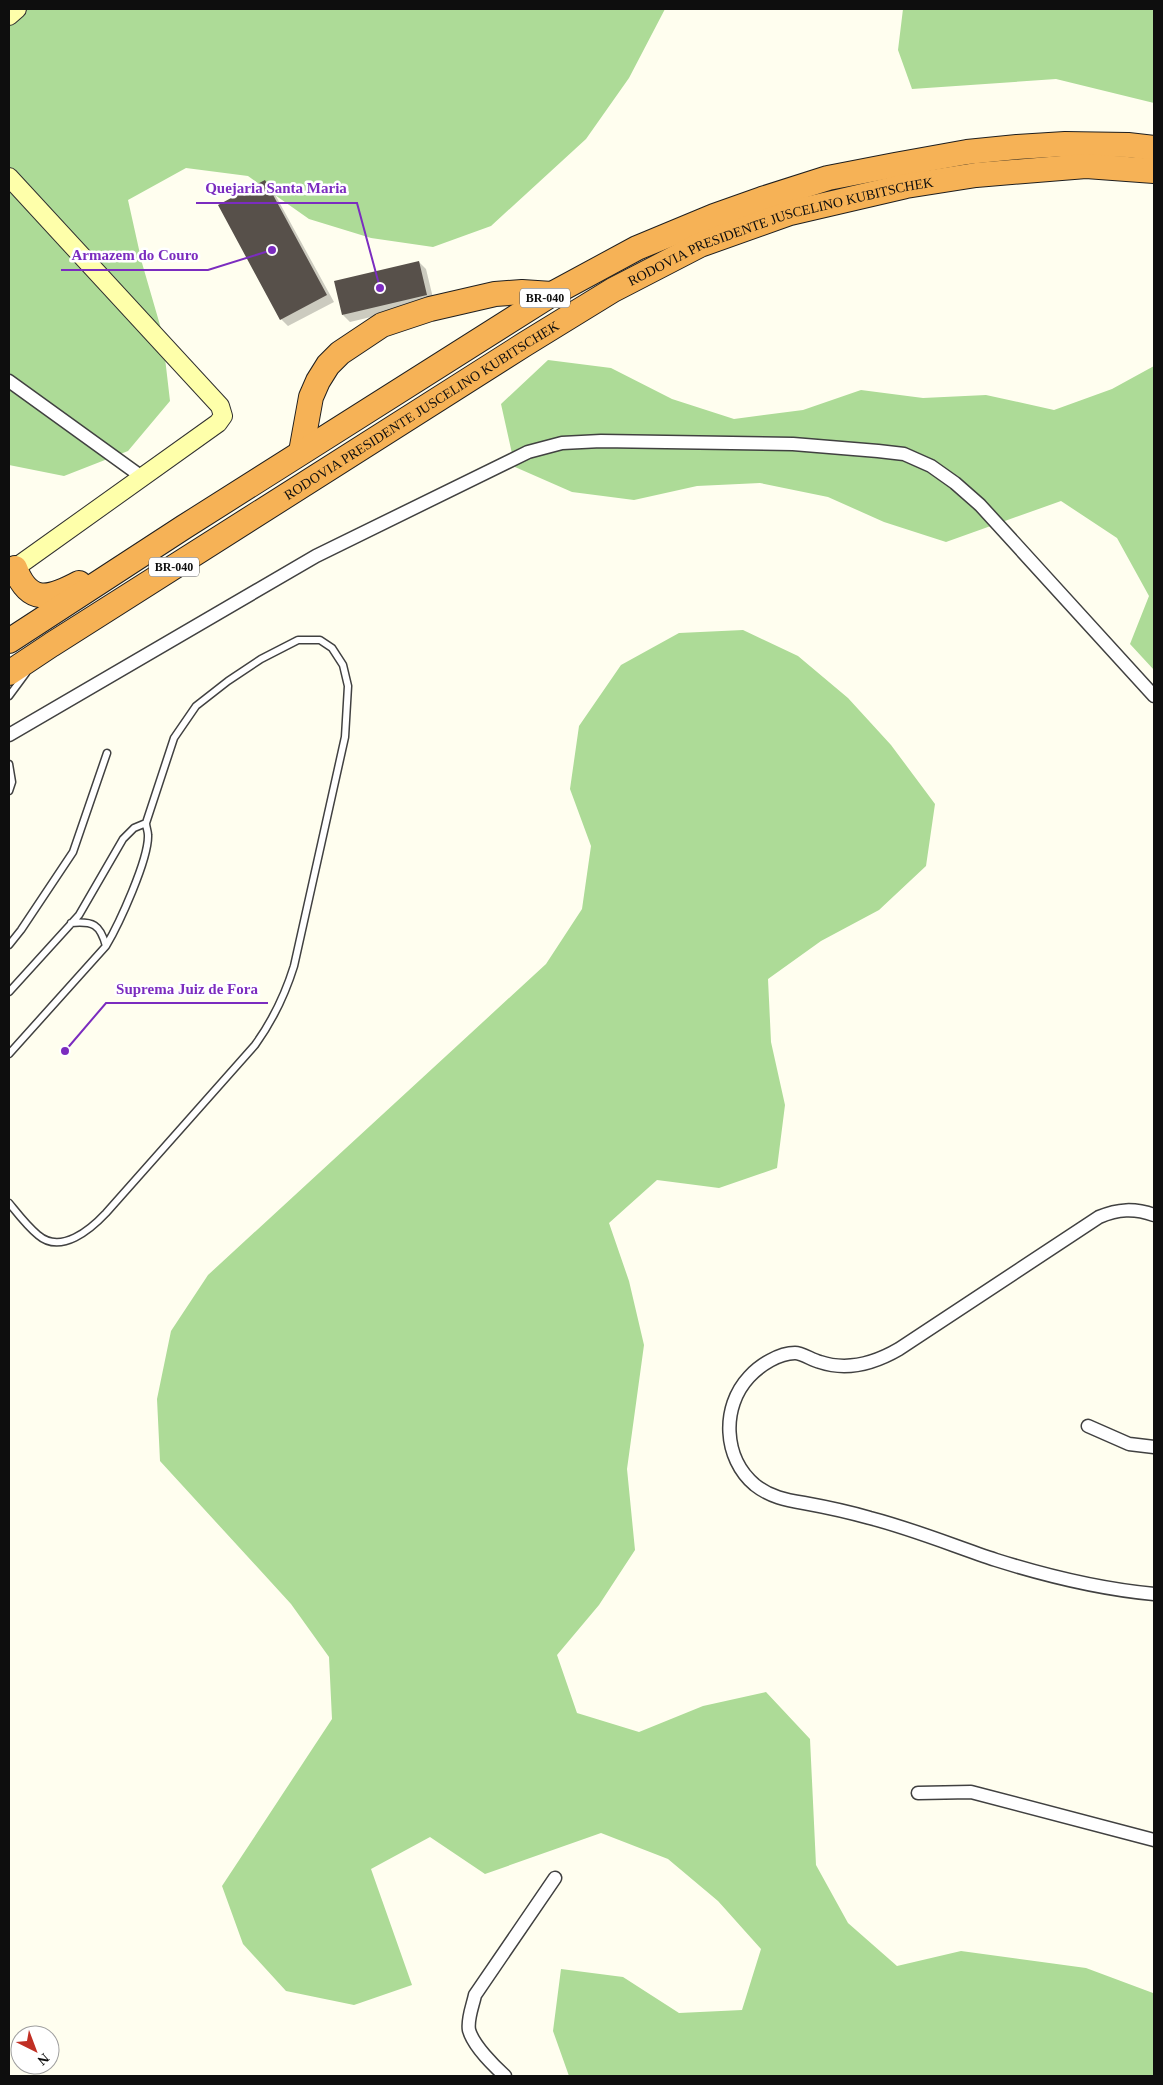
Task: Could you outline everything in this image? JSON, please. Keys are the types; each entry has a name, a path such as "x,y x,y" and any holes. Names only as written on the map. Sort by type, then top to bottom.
{"highway":[{"name":"RODOVIA PRESIDENTE JUSCELINO KUBITSCHEK","path":"9,641 301,452 552,294 638,248 705,219 828,178 967,152 1017,147 1101,144 1154,148"},
{"name":"RODOVIA PRESIDENTE JUSCELINO KUBITSCHEK","path":"9,673 525,344 613,290 700,245 790,213 906,186 976,175 1086,166 1154,172"},
{"path":"301,452 312,397 318,381 328,365 340,353 382,325 430,309 495,294 522,292 552,294"},
{"path":"12,571 25,589 33,594 41,597 53,594 71,587 184,527"}],"street":[{"path":"9,16 17,9"},
{"path":"9,177 221,409 222,416 218,423 12,571"},
{"path":"9,381 142,476"},
{"path":"9,735 316,556 528,452 562,443 601,441 793,444 904,454 931,466 980,505 1154,696"},
{"path":"1154,1215 1134,1210 1122,1210 1099,1217 899,1349 874,1361 848,1366 834,1366 815,1361 797,1353 771,1360 759,1367 741,1387 735,1399 729,1425 733,1451 745,1474 754,1484 777,1498 871,1518 1035,1572 1112,1589 1154,1594"},
{"path":"1088,1426 1129,1444 1154,1447"},
{"path":"918,1793 971,1792 1154,1840"},
{"path":"505,2076 480,2050 469,2030 471,2010 476,1995 555,1878"}],"lane":[{"path":"9,1054 106,946 122,917 147,848 148,834 146,823 174,738 196,706 228,681 261,659 298,640 320,640 332,648 343,664 348,686 345,737 294,966 285,994 270,1023 255,1045 91,1228 79,1236 68,1240 47,1241 39,1236 9,1203"},
{"path":"9,696 14,687 51,645"},
{"path":"9,945 73,852 106,753"},
{"path":"9,764 12,782 9,792"},
{"path":"9,992 78,914 123,840 134,828 146,823"},
{"path":"71,923 85,922 94,925 102,932 106,946"}],"green space":[{"path":"9,9 665,9 629,78 586,139 491,226 433,247 371,238 309,219 248,176 186,168 128,200 142,263 162,332 170,401 128,451 64,476 9,465"},
{"path":"903,9 1154,9 1154,103 1056,79 912,89 898,50"},
{"path":"548,360 611,368 672,399 734,419 803,410 861,390 923,398 986,395 1054,410 1112,389 1154,366 1154,670 1130,644 1149,596 1117,538 1061,501 946,542 884,522 828,497 760,483 697,486 634,500 572,492 515,467 501,404"},
{"path":"743,630 798,656 848,698 891,745 935,804 926,866 879,910 821,941 768,979 771,1042 785,1105 777,1168 719,1188 657,1180 609,1223 629,1281 644,1345 627,1469 635,1550 599,1605 557,1655 577,1713 639,1732 703,1706 766,1692 810,1739 816,1865 848,1923 897,1966 961,1951 1086,1968 1153,1993 1154,2076 569,2076 553,2031 561,1969 623,1977 679,2013 742,2010 761,1949 718,1901 668,1859 601,1833 485,1874 430,1837 371,1869 412,1985 354,2005 286,1991 243,1944 222,1886 332,1719 329,1657 291,1604 160,1461 157,1399 171,1331 208,1275 546,964 582,909 591,846 570,789 579,726 621,665 679,633"}],"building":[{"path":"265,180 327,295 280,320 218,205"},
{"path":"419,261 427,295 342,315 334,281"}],"place":[{"name":"Armazem do Couro","path":"272,250"},
{"name":"Quejaria Santa Maria","path":"380,288"},
{"name":"Suprema Juiz de Fora","path":"65,1051"}]}
